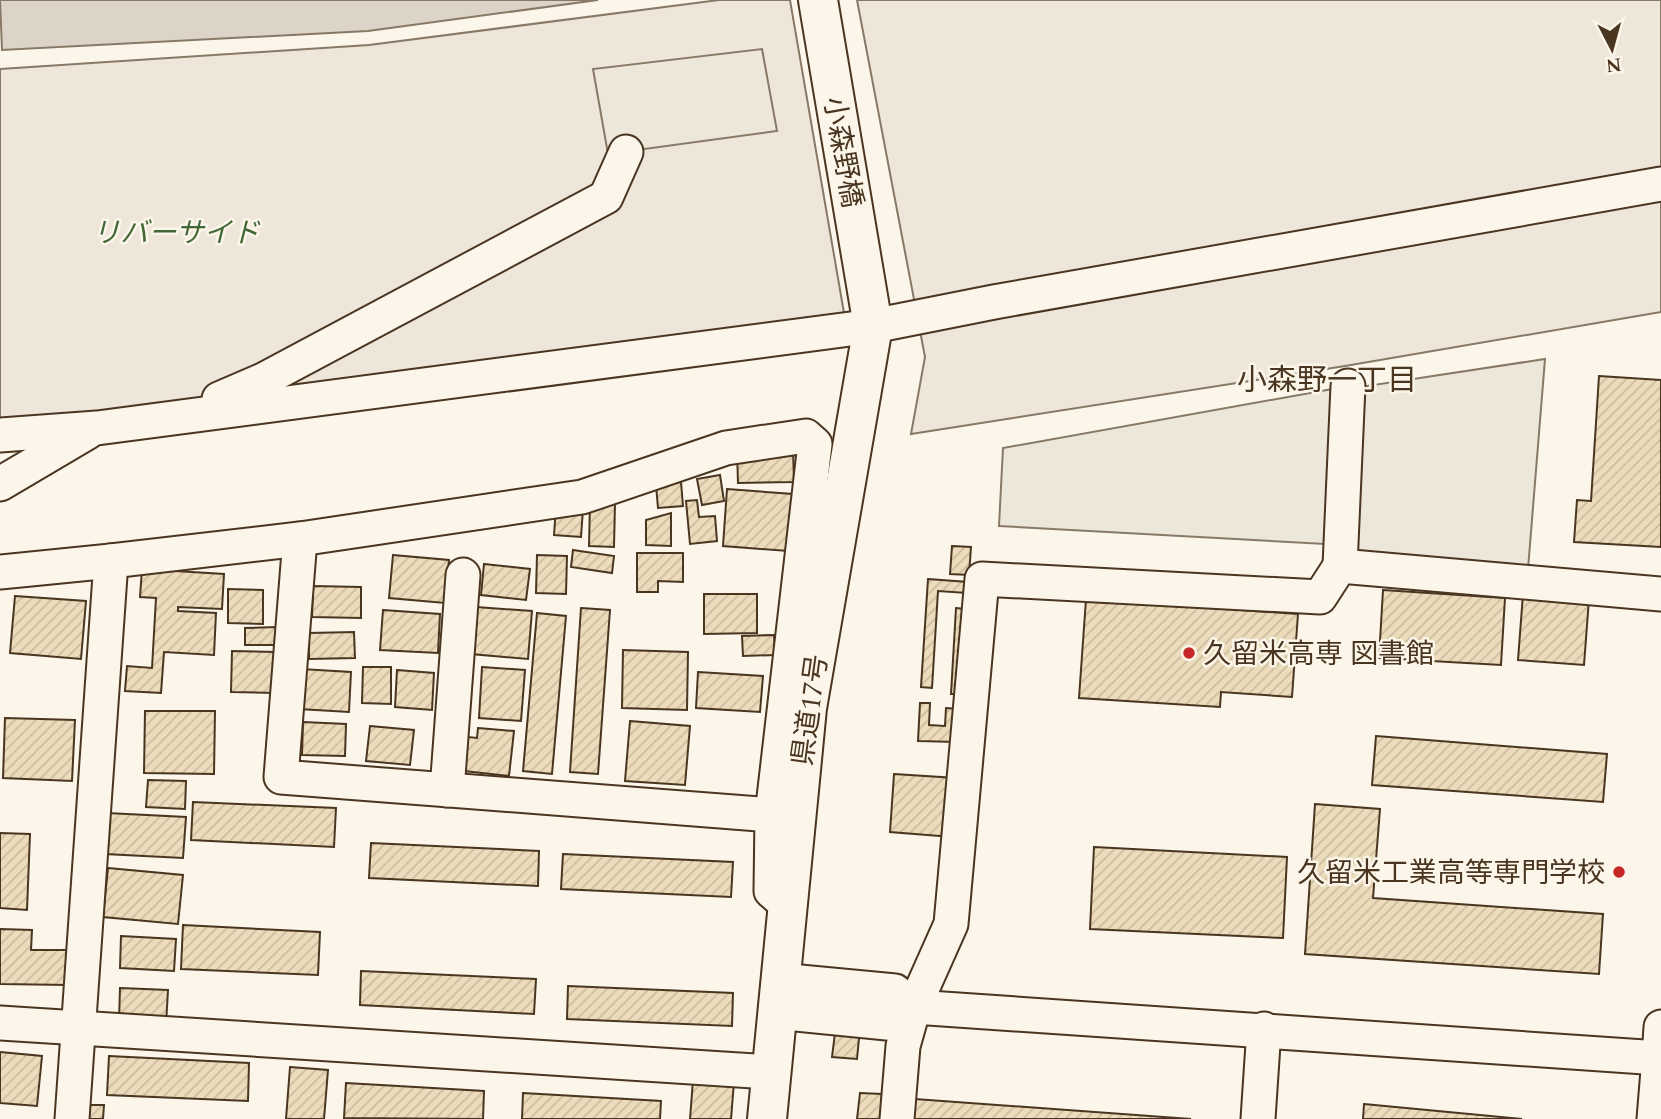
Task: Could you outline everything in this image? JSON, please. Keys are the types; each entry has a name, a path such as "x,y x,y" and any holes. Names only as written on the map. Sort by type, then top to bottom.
{"main road":[{"name":"小森野橋","path":"818,0 871,315"},
{"name":"県道17号","path":"767,1119 807,708 871,315"}],"street":[{"path":"175,417 263,380 606,197 626,152"},
{"path":"0,435 97,428 871,315 968,306 1661,184"},
{"path":"897,1119 903,1046 914,1007 951,924 982,579 1320,597 1340,566 1348,386"},
{"path":"0,484 97,428"},
{"path":"0,572 300,539 582,497 726,448 806,436 815,444 772,815 771,891 787,905"},
{"path":"300,539 281,777 772,815"},
{"path":"72,1119 111,561"},
{"path":"1340,566 1661,594"},
{"path":"447,790 463,575"},
{"path":"778,996 897,1024 914,1007 1264,1029 1660,1042 1654,1119"},
{"path":"0,1023 770,1072"},
{"path":"1258,1119 1264,1029"}],"green space":[{"name":"リバーサイド","path":"719,0 790,0 844,313 158,409 0,419 0,69 369,45"},
{"path":"857,0 1661,0 1661,312 1345,366 911,434 925,357"}],"shaded area":[{"path":"0,0 598,0 368,31 2,50"},
{"path":"762,49 777,131 608,154 593,69"},
{"path":"1545,359 1528,569 1348,551 1360,387"},
{"path":"1338,388 1325,544 999,526 1003,448"}],"building":[{"path":"1599,376 1661,380 1661,547 1574,542 1577,500 1591,501"},
{"path":"793,449 794,482 738,483 737,451"},
{"path":"720,475 724,501 702,505 697,479"},
{"path":"681,482 683,506 658,508 656,485"},
{"path":"727,489 793,494 788,551 723,546"},
{"path":"697,500 699,517 715,516 717,541 690,544 686,501"},
{"path":"590,502 615,503 614,547 589,546"},
{"path":"556,507 583,509 581,537 554,535"},
{"path":"671,513 671,546 646,545 646,520"},
{"path":"952,546 971,547 969,575 950,574"},
{"path":"573,550 614,556 612,573 571,567"},
{"path":"637,553 683,553 683,582 658,581 658,592 637,592"},
{"path":"393,555 449,560 445,603 389,598"},
{"path":"537,555 567,556 566,594 536,593"},
{"path":"484,564 530,569 526,600 481,595"},
{"path":"142,569 224,574 222,609 178,607 178,611 216,613 214,655 164,652 161,693 125,691 127,666 152,668 156,598 140,597"},
{"path":"928,579 968,582 967,593 938,591 932,688 921,687"},
{"path":"313,586 361,587 361,618 312,617"},
{"path":"228,589 263,590 263,624 228,623"},
{"path":"1383,590 1505,598 1501,665 1379,658"},
{"path":"704,594 757,594 757,633 704,634"},
{"path":"1523,594 1589,599 1584,665 1518,660"},
{"path":"15,596 86,601 81,659 10,653"},
{"name":"久留米高専 図書館","path":"1086,599 1298,614 1292,697 1221,692 1220,707 1079,698"},
{"path":"476,607 532,611 528,659 471,654"},
{"path":"581,608 610,610 598,774 570,772"},
{"path":"956,608 964,609 959,694 951,694"},
{"path":"383,610 440,614 438,653 380,650"},
{"path":"537,613 566,616 552,774 523,771"},
{"path":"277,627 278,645 245,645 245,628"},
{"path":"354,632 355,658 309,659 309,633"},
{"path":"774,635 775,655 743,656 742,636"},
{"path":"623,650 688,652 687,710 622,708"},
{"path":"232,651 276,652 275,693 231,692"},
{"path":"363,667 391,667 391,704 362,703"},
{"path":"482,667 525,670 521,721 479,718"},
{"path":"301,669 351,672 349,712 299,709"},
{"path":"397,670 434,673 432,710 395,707"},
{"path":"698,672 763,676 760,712 696,708"},
{"path":"920,703 930,703 929,725 945,726 946,708 959,709 957,742 918,741"},
{"path":"145,711 215,711 214,774 144,773"},
{"path":"5,718 75,720 72,781 3,778"},
{"path":"630,721 690,726 685,785 625,781"},
{"path":"303,722 346,724 345,756 302,755"},
{"path":"370,726 414,730 410,765 366,761"},
{"path":"478,728 514,731 509,776 455,770 459,736 477,738"},
{"path":"1376,736 1607,754 1603,802 1372,785"},
{"path":"894,774 956,778 952,837 890,832"},
{"path":"148,780 186,781 185,809 146,807"},
{"path":"193,802 336,808 334,847 191,840"},
{"path":"1315,804 1380,809 1373,898 1603,914 1599,974 1305,954"},
{"path":"107,813 186,817 183,858 105,854"},
{"path":"0,833 30,834 27,910 0,908"},
{"path":"371,843 539,851 538,886 369,878"},
{"path":"1094,847 1287,857 1283,938 1090,929"},
{"path":"563,854 733,862 731,897 561,889"},
{"path":"108,868 183,875 178,924 103,917"},
{"path":"183,925 320,932 318,975 181,969"},
{"path":"0,929 32,930 31,950 70,950 69,985 0,984"},
{"path":"121,936 176,939 174,971 120,968"},
{"path":"361,971 536,979 534,1014 360,1005"},
{"path":"568,986 733,993 732,1026 567,1019"},
{"path":"120,988 168,990 166,1025 119,1022"},
{"path":"836,1025 860,1028 857,1059 832,1057"},
{"path":"0,1052 42,1056 37,1106 0,1103"},
{"path":"109,1056 249,1063 248,1101 107,1095"},
{"path":"290,1067 328,1070 324,1119 286,1119"},
{"path":"693,1080 734,1082 731,1119 690,1119"},
{"path":"346,1083 484,1091 483,1119 344,1118"},
{"path":"523,1093 661,1101 660,1119 522,1119"},
{"path":"860,1093 882,1094 880,1119 857,1119"},
{"path":"901,1098 1191,1119 899,1119"},
{"path":"1364,1104 1522,1119 1363,1119"},
{"path":"82,1105 104,1105 103,1119 81,1119"}],"place":[{"name":"久留米高専 図書館","path":"1189,653"},
{"name":"久留米工業高等専門学校","path":"1619,872"}],"district":[{"name":"小森野一丁目","path":"1327,380"}]}
